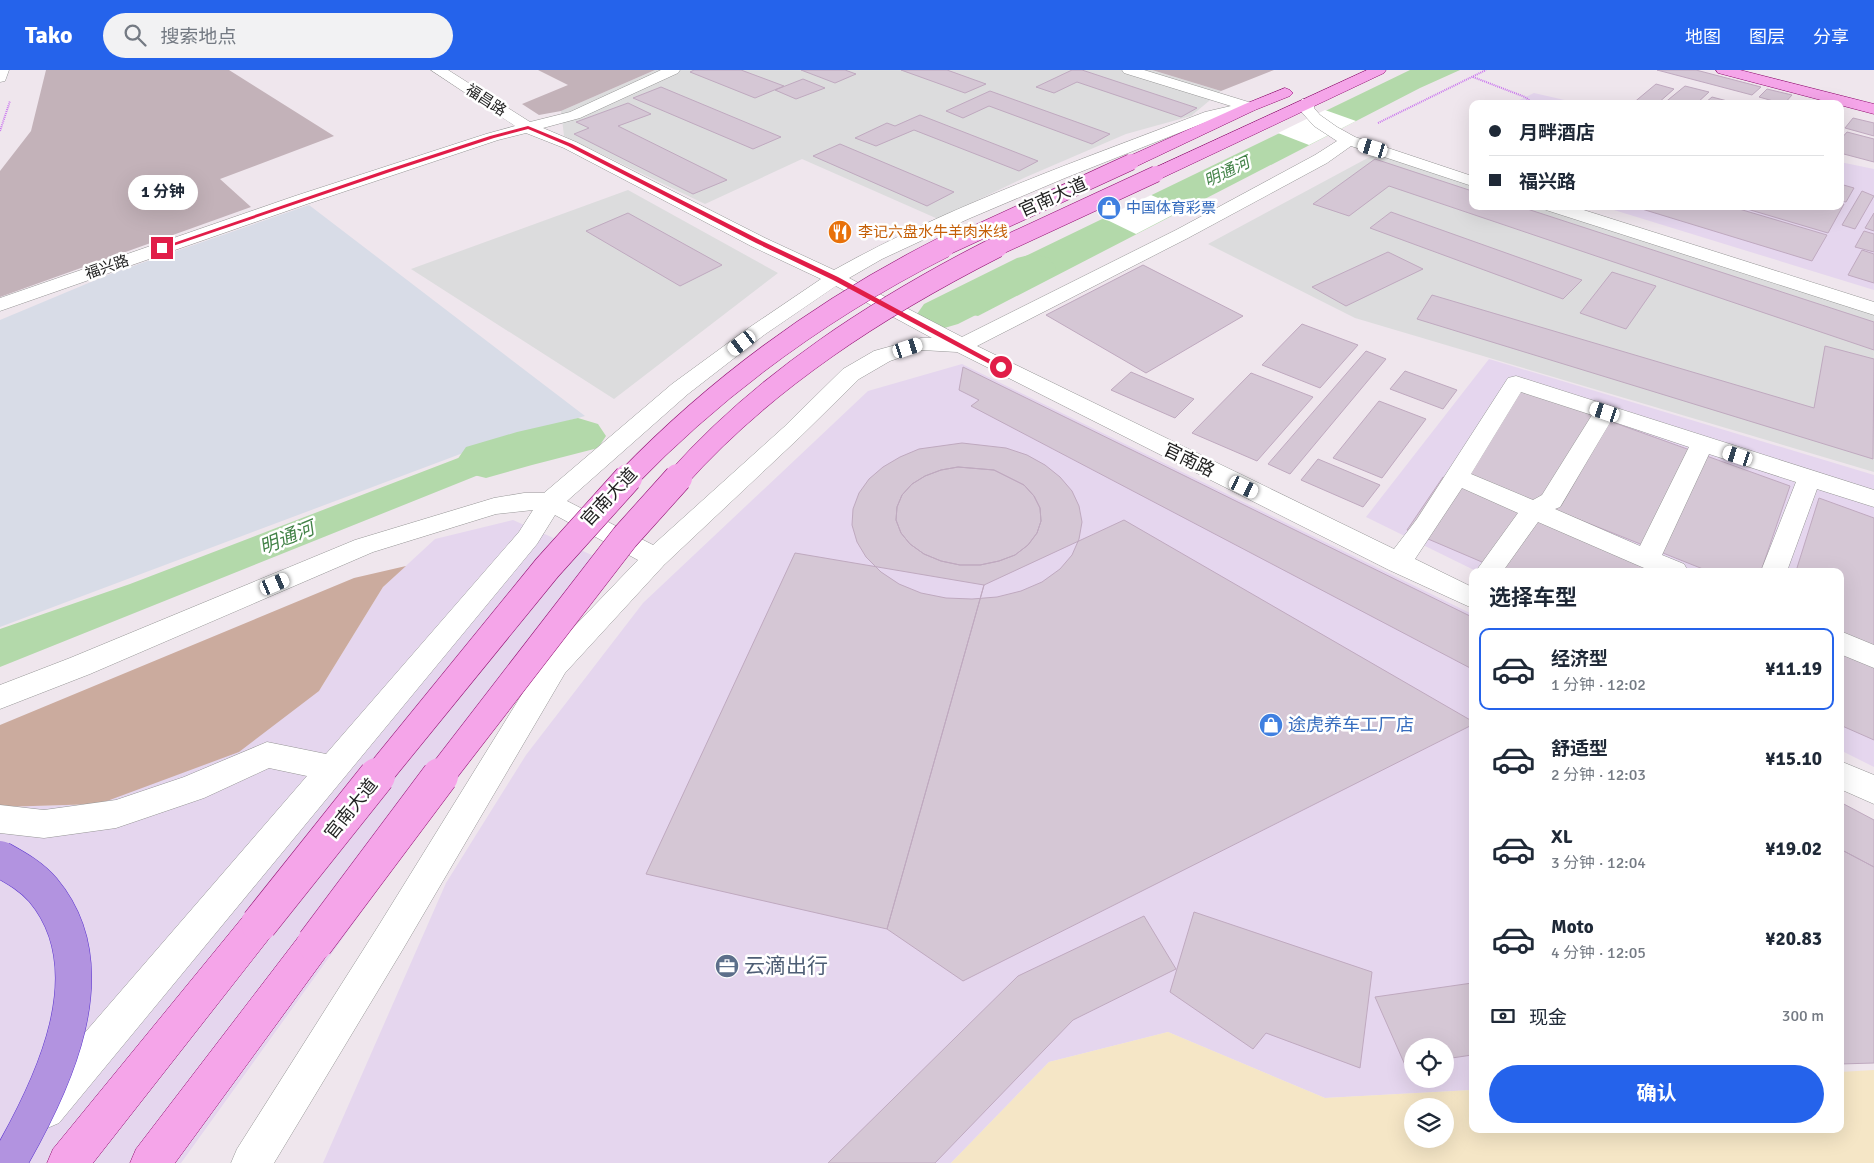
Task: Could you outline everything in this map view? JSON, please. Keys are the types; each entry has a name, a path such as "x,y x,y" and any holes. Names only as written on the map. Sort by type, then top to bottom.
{"highway":[{"path":"0,859 13,864 40,883 58,910 70,943 74,984 66,1033 47,1090 8,1163"}],"main road":[{"name":"官南大道","path":"150,1163 593,577 650,508 714,440 797,369 851,331 897,302 1003,244 1156,174 1306,101 1379,70"},
{"path":"1723,70 1842,100"},
{"path":"1748,70 1874,101"},
{"path":"1844,100 1874,108"},
{"name":"官南大道","path":"68,1163 549,565 616,489 659,445 736,378 793,336 849,300 961,239 1250,107 1306,101"}],"street":[{"path":"0,78 2,70"},
{"name":"福昌路","path":"438,70 528,128 570,145 758,242 836,278 961,346"},
{"name":"福兴路","path":"0,304 301,200 492,137 554,122 590,109 673,70"},
{"path":"1129,70 1250,107"},
{"path":"1306,101 1343,137 1469,180"},
{"path":"0,1162 528,538 550,502 680,389 757,331 874,255 1050,178 1210,115 1250,107"},
{"path":"251,1163 391,937 555,665 655,558 792,432 851,374 882,356 921,344 961,346 1182,234 1321,159 1343,137"},
{"path":"1565,210 1874,309"},
{"path":"1164,225 1182,234"},
{"name":"官南路","path":"961,346 1398,563 1469,595"},
{"path":"1398,563 1426,525 1516,383 1874,499"},
{"path":"1490,568 1532,510 1551,501 1605,412"},
{"path":"1647,559 1702,444"},
{"path":"1457,477 1668,568"},
{"path":"1775,568 1809,479"},
{"path":"0,697 80,666 364,546 494,506 524,501 550,502 655,558"},
{"path":"1844,644 1874,655"},
{"path":"2,821 44,824 116,814 193,788 267,755 332,769"},
{"path":"1844,776 1874,790"}],"path":[{"path":"1343,137 1372,126 1486,70"},
{"path":"1472,77 1529,100"}],"shaded area":[{"path":"46,70 229,70 334,136 220,179 251,207 0,297 0,171 31,131"},
{"path":"538,70 655,70 561,111 539,115 522,104 568,85"},
{"path":"655,70 1152,70 1221,91 1191,116 1126,134 1026,177 938,219 802,159 705,204 564,136 561,111"},
{"path":"1152,70 1274,70 1221,91"},
{"path":"1534,93 1565,100 1519,100"},
{"path":"1377,153 1469,183 1469,210 1555,210 1874,312 1874,472 1355,318 1208,244"},
{"path":"1844,163 1874,169 1874,290 1614,210 1844,210"},
{"path":"628,190 778,273 614,399 411,269"},
{"path":"309,205 585,416 495,441 0,627 0,320 110,274"},
{"path":"1489,359 1874,475 1874,767 1844,752 1844,568 1470,568 1366,517"},
{"path":"962,364 1469,613 1469,1090 1325,1098 1168,1032 1049,1062 951,1163 323,1163 446,883 526,755 643,603 868,391"},
{"path":"513,520 612,564 181,1163 0,1163 0,807 99,804 319,691 383,587 435,539"},
{"path":"406,566 383,587 319,691 239,752 99,804 0,807 0,725 354,578"},
{"path":"1168,1032 1325,1098 1469,1090 1469,1133 1844,1133 1844,1072 1874,1070 1874,1163 951,1163 1049,1062"}],"water":[{"path":"1410,70 1460,70 1420,88 978,316 952,309 945,302 943,296"},
{"path":"563,425 576,438 551,458 517,464 476,476 0,667 0,629 130,584 466,455"}],"pier":[{"path":"1325,110 1356,121 1309,145 1278,133"},
{"path":"1151,195 1184,209 1136,234 1103,218"}],"building":[{"path":"694,70 741,70 784,86 755,98 690,72"},
{"path":"801,70 845,70 856,74 835,83"},
{"path":"901,70 947,70 986,84 965,93"},
{"path":"1072,70 1082,70 1197,108 1181,117 1077,82 1054,93 1036,87"},
{"path":"1657,70 1696,70 1761,87 1752,95"},
{"path":"803,79 825,88 796,99 775,90"},
{"path":"1656,84 1674,89 1662,100 1637,100"},
{"path":"1685,86 1709,92 1700,100 1668,100"},
{"path":"661,87 781,137 753,149 633,98"},
{"path":"1767,89 1792,95 1788,100 1770,100 1759,97"},
{"path":"990,91 1110,134 1092,144 989,106 963,118 946,111"},
{"path":"1712,97 1724,100 1708,100"},
{"path":"628,103 651,114 618,126 727,180 693,194 574,134 589,128 576,122"},
{"path":"920,115 1038,161 1019,171 914,130 876,146 855,138 887,123 895,126"},
{"path":"1853,118 1874,123 1874,136 1845,128"},
{"path":"1847,132 1874,139 1874,162 1844,154 1844,135"},
{"path":"840,144 954,192 927,206 813,156"},
{"path":"1375,159 1469,190 1469,210 1530,210 1874,322 1874,350 1389,186 1349,216 1313,204"},
{"path":"1844,185 1854,188 1846,202 1844,202"},
{"path":"1862,191 1874,196 1855,229 1842,225"},
{"path":"1645,210 1743,210 1827,235 1812,261"},
{"path":"1750,210 1841,210 1828,233"},
{"path":"1391,212 1582,280 1563,299 1370,228"},
{"path":"628,213 722,265 680,286 586,231"},
{"path":"1874,213 1874,231 1865,228"},
{"path":"1864,231 1874,234 1874,252 1855,247"},
{"path":"1862,250 1874,254 1874,283 1848,275"},
{"path":"1388,252 1423,269 1346,306 1312,287"},
{"path":"1143,265 1243,316 1146,373 1046,315"},
{"path":"1612,272 1656,286 1626,329 1580,313"},
{"path":"1432,295 1814,408 1825,346 1874,359 1873,459 1417,319"},
{"path":"1302,324 1358,345 1320,388 1262,365"},
{"path":"1366,351 1386,359 1290,474 1268,464"},
{"path":"963,367 1469,616 1469,667 971,406 979,400 959,390"},
{"path":"1405,371 1457,390 1443,409 1390,389"},
{"path":"1131,372 1194,399 1175,418 1111,390"},
{"path":"1251,373 1313,397 1257,461 1192,433"},
{"path":"1512,386 1790,486 1762,568 1700,568 1455,470"},
{"path":"1379,401 1426,419 1382,478 1333,458"},
{"path":"962,443 1006,448 1027,455 1045,465 1060,477 1072,491 1079,506 1082,522 1079,539 1072,555 1060,569 1042,582 1021,591 997,597 972,599 946,598 921,593 899,584 881,572 866,557 857,542 852,525 853,509 859,493 869,479 883,467 919,449","holes":["958,467 994,470 1024,485 1034,496 1040,508 1041,521 1037,533 1028,545 1015,555 980,565 960,565 941,561 924,554 910,544 901,533 896,520 897,507 902,495 912,484 925,476 941,470"]},
{"path":"1318,459 1380,485 1363,507 1301,480"},
{"path":"958,467 994,470 1024,485 1034,496 1040,508 1041,521 1037,533 1028,545 1015,555 980,565 960,565 941,561 924,554 910,544 901,533 896,520 897,507 902,495 912,484 925,476 941,470"},
{"path":"1443,477 1668,568 1496,568 1407,530"},
{"path":"1819,498 1874,518 1874,646 1844,634 1844,568 1797,568"},
{"path":"1124,520 1469,719 1469,727 963,981 887,929 984,585"},
{"path":"795,553 984,585 887,929 646,874"},
{"path":"1844,649 1874,661 1874,740 1844,727"},
{"path":"1844,804 1874,820 1874,867 1844,851"},
{"path":"1844,851 1874,867 1874,1063 1844,1064"},
{"path":"1194,912 1372,972 1360,1068 1266,1033 1253,1049 1170,992"},
{"path":"1144,916 1176,969 1073,1020 935,1163 828,1163 1018,976"},
{"path":"1469,983 1469,1055 1454,1058 1454,1038 1404,1038 1404,1063 1375,997"}],"waterway":[{"name":"明通河","path":"941,314 1033,268"},
{"name":"明通河","path":"486,460 517,450 578,436"}],"place":[{"name":"中国体育彩票","path":"1109,208"},
{"name":"李记六盘水牛羊肉米线","path":"840,232"},
{"name":"途虎养车工厂店","path":"1271,725"},
{"name":"云滴出行","path":"727,966"}],"route":[{"path":"162,248 388,171 492,137 528,128 570,145 758,242 836,278 1001,367"}]}
